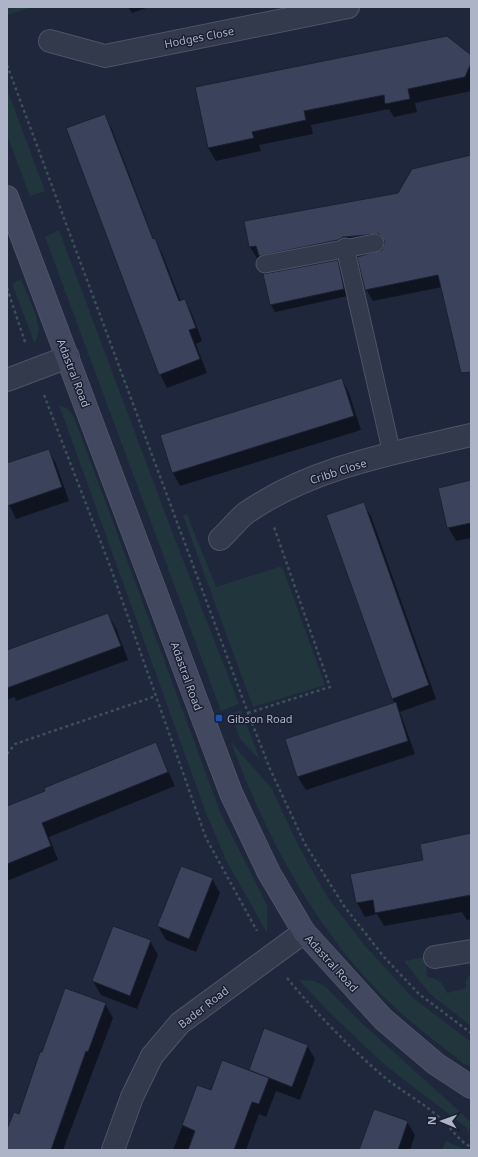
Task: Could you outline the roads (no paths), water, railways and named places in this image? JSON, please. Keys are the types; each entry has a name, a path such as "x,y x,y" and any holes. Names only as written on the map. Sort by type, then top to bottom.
{"street":[{"name":"Hodges Close","path":"50,41 106,56 348,7"},
{"name":"Adastral Road","path":"7,198 231,793 269,873 304,932 382,1019 436,1064 471,1087"},
{"path":"7,380 68,357"},
{"name":"Cribb Close","path":"220,539 245,514 288,488 339,468 471,435"},
{"name":"Bader Road","path":"113,1150 132,1097 152,1056 180,1023 304,932"},
{"path":"435,957 471,951"}],"lane":[{"path":"265,264 345,247 375,243"},
{"path":"345,247 392,454"}],"place":[{"name":"Gibson Road","path":"219,718"}]}
